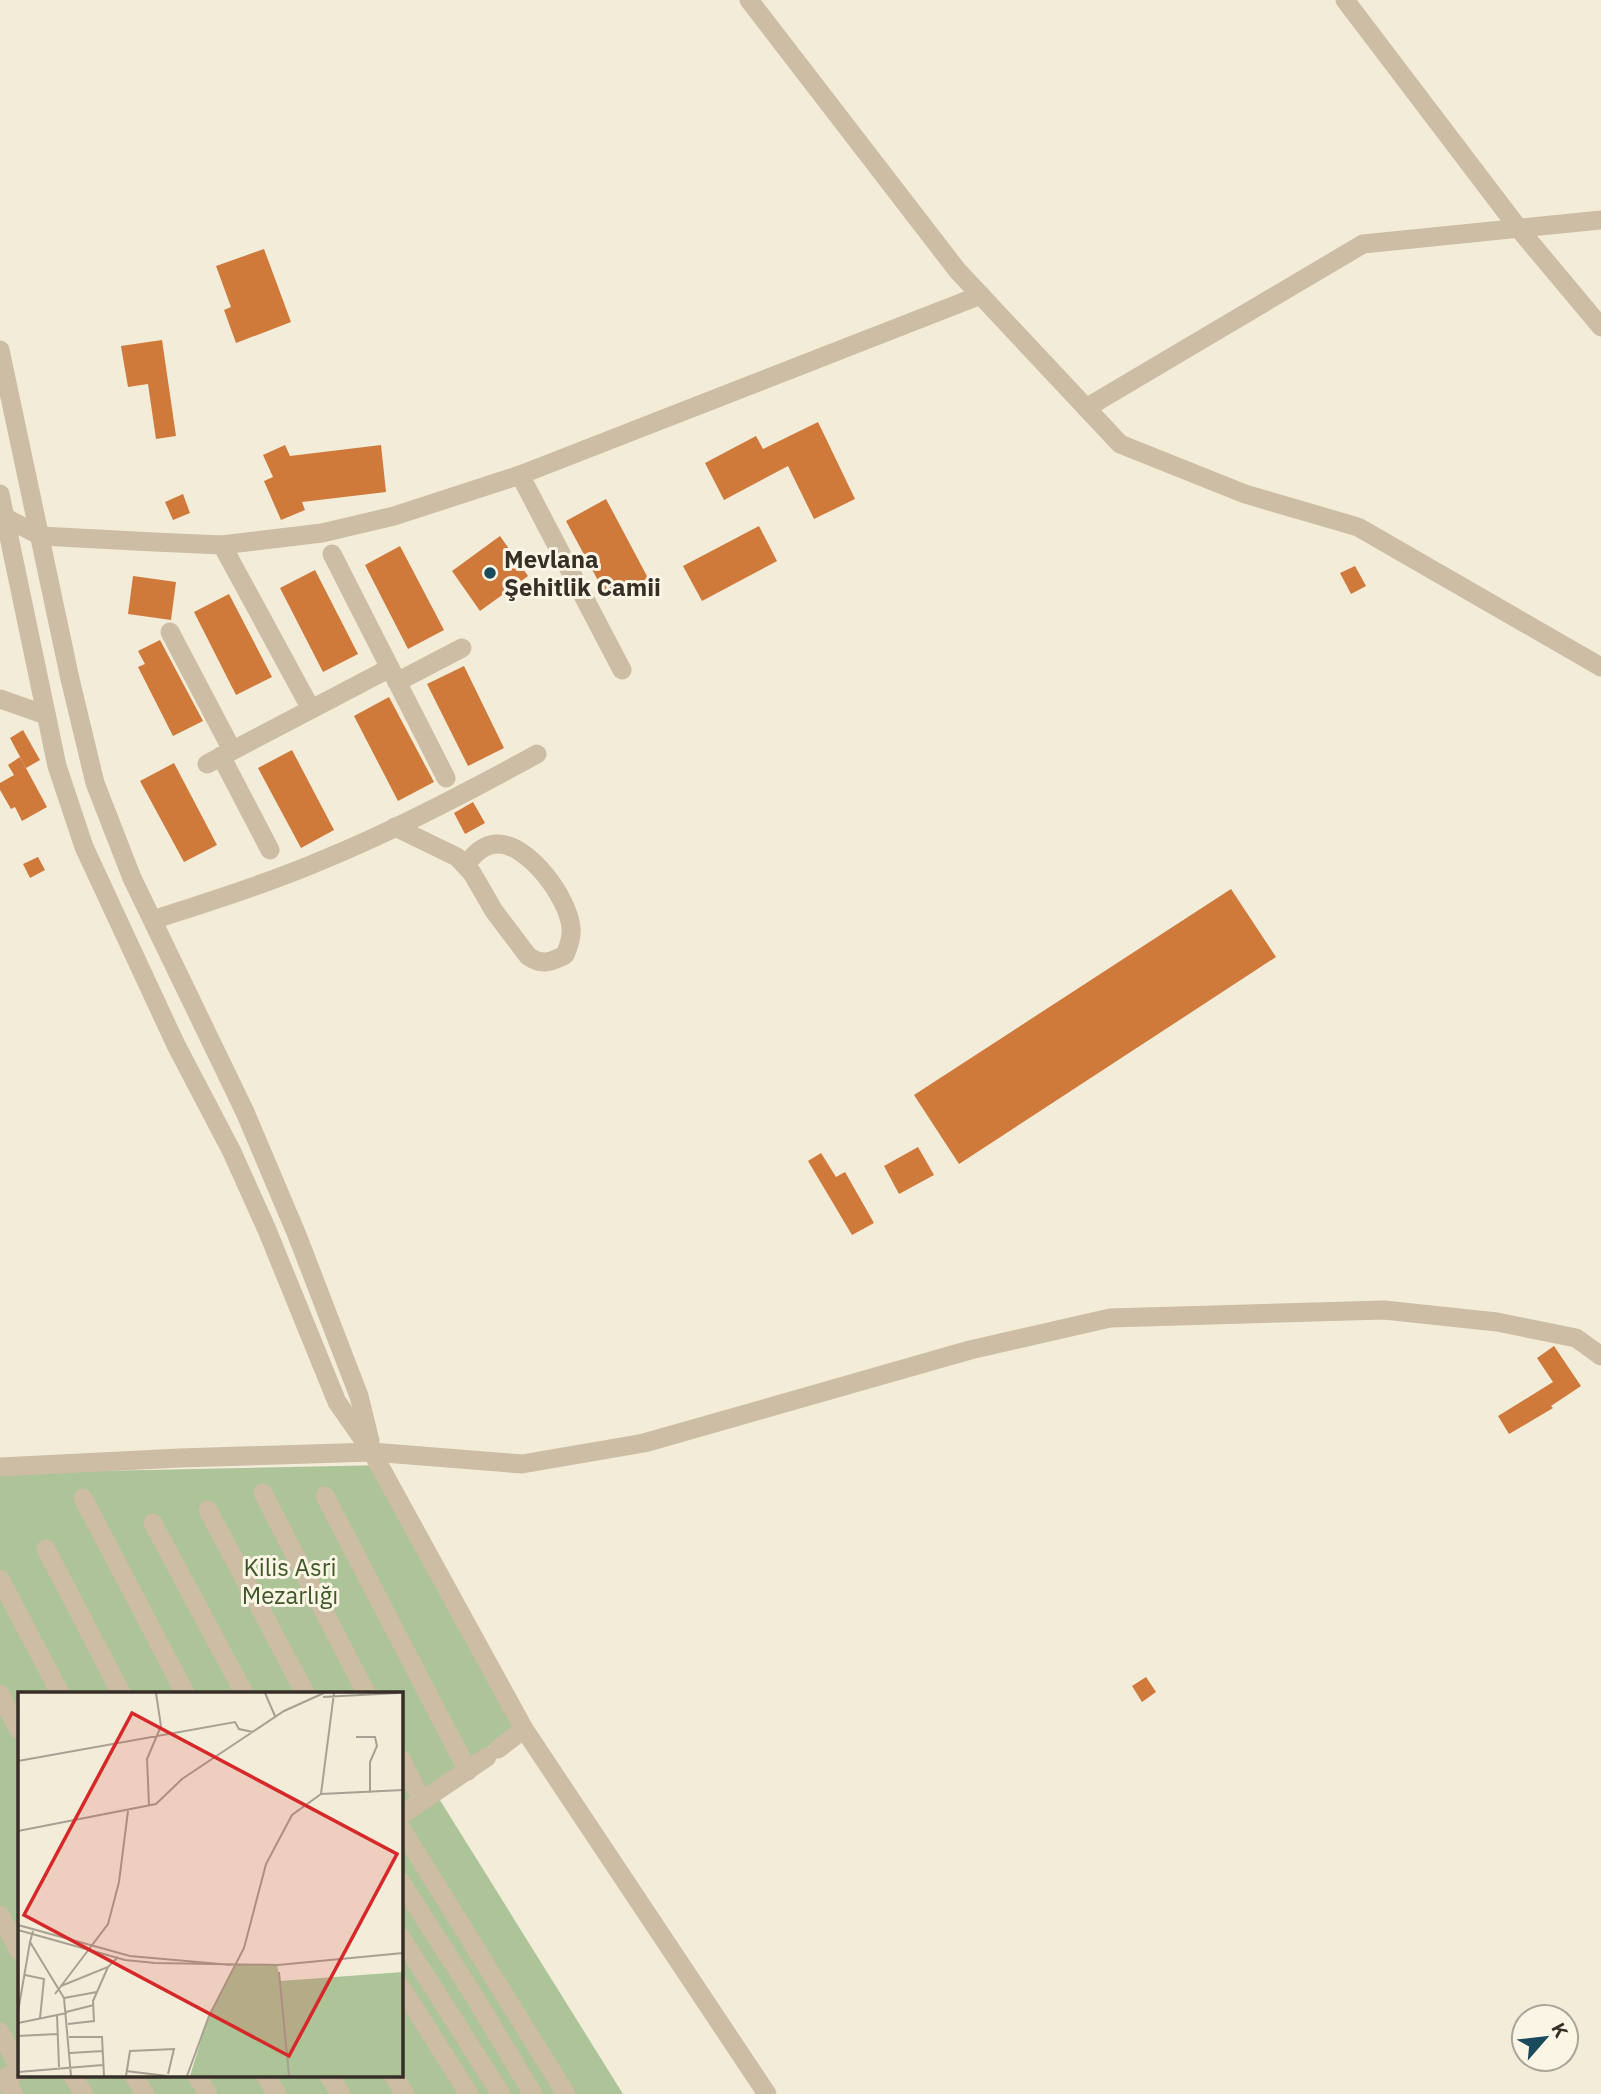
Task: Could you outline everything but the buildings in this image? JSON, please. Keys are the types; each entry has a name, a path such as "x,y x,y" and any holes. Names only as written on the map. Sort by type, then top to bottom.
{"street":[{"path":"749,0 957,270 1120,444 1245,494 1358,527 1601,667"},
{"path":"1345,0 1519,229 1601,327"},
{"path":"1086,408 1363,244 1601,220"},
{"path":"3,516 41,536 222,545 322,533 394,516 520,475 981,296"},
{"path":"0,350 70,679 95,783 132,878 245,1112 297,1235 359,1396 372,1452"},
{"path":"520,475 622,670"},
{"path":"0,494 57,766 84,847 176,1045 232,1152 337,1402 372,1452 524,1729 767,2094"},
{"path":"222,545 311,709"},
{"path":"332,554 446,778"},
{"path":"170,632 220,757 270,850"},
{"path":"220,757 311,709 462,648"},
{"path":"0,699 46,715"},
{"path":"153,920 311,865 476,788 537,754"},
{"path":"395,827 448,851 465,865 528,957 546,963 565,955 572,936 568,915 534,861 516,849 497,843 480,849 465,865"},
{"path":"0,1467 372,1452 522,1464 644,1443 970,1350 1110,1318 1384,1311 1497,1322 1576,1338 1601,1356"},
{"path":"263,1493 365,1692"},
{"path":"325,1496 468,1770"},
{"path":"83,1498 184,1692"},
{"path":"208,1510 304,1692"},
{"path":"153,1523 243,1692"},
{"path":"46,1549 120,1692"},
{"path":"0,1579 59,1692"},
{"path":"0,1694 18,1728"},
{"path":"402,1814 524,1729"},
{"path":"402,1761 422,1801"},
{"path":"402,1830 566,2094"},
{"path":"402,1884 533,2094"},
{"path":"0,1915 18,1949"},
{"path":"402,1939 501,2094"},
{"path":"402,1989 470,2094"},
{"path":"0,2032 11,2078"},
{"path":"73,2076 84,2094"},
{"path":"134,2076 145,2094"},
{"path":"197,2076 208,2094"},
{"path":"266,2076 277,2094"},
{"path":"329,2076 341,2094"},
{"path":"394,2076 405,2094"}],"green space":[{"name":"Kilis Asri Mezarlığı","path":"388,1465 525,1719 433,1789 623,2094 0,2094 0,1473"}],"place":[{"name":"Mevlana Şehitlik Camii","path":"490,573"}]}
